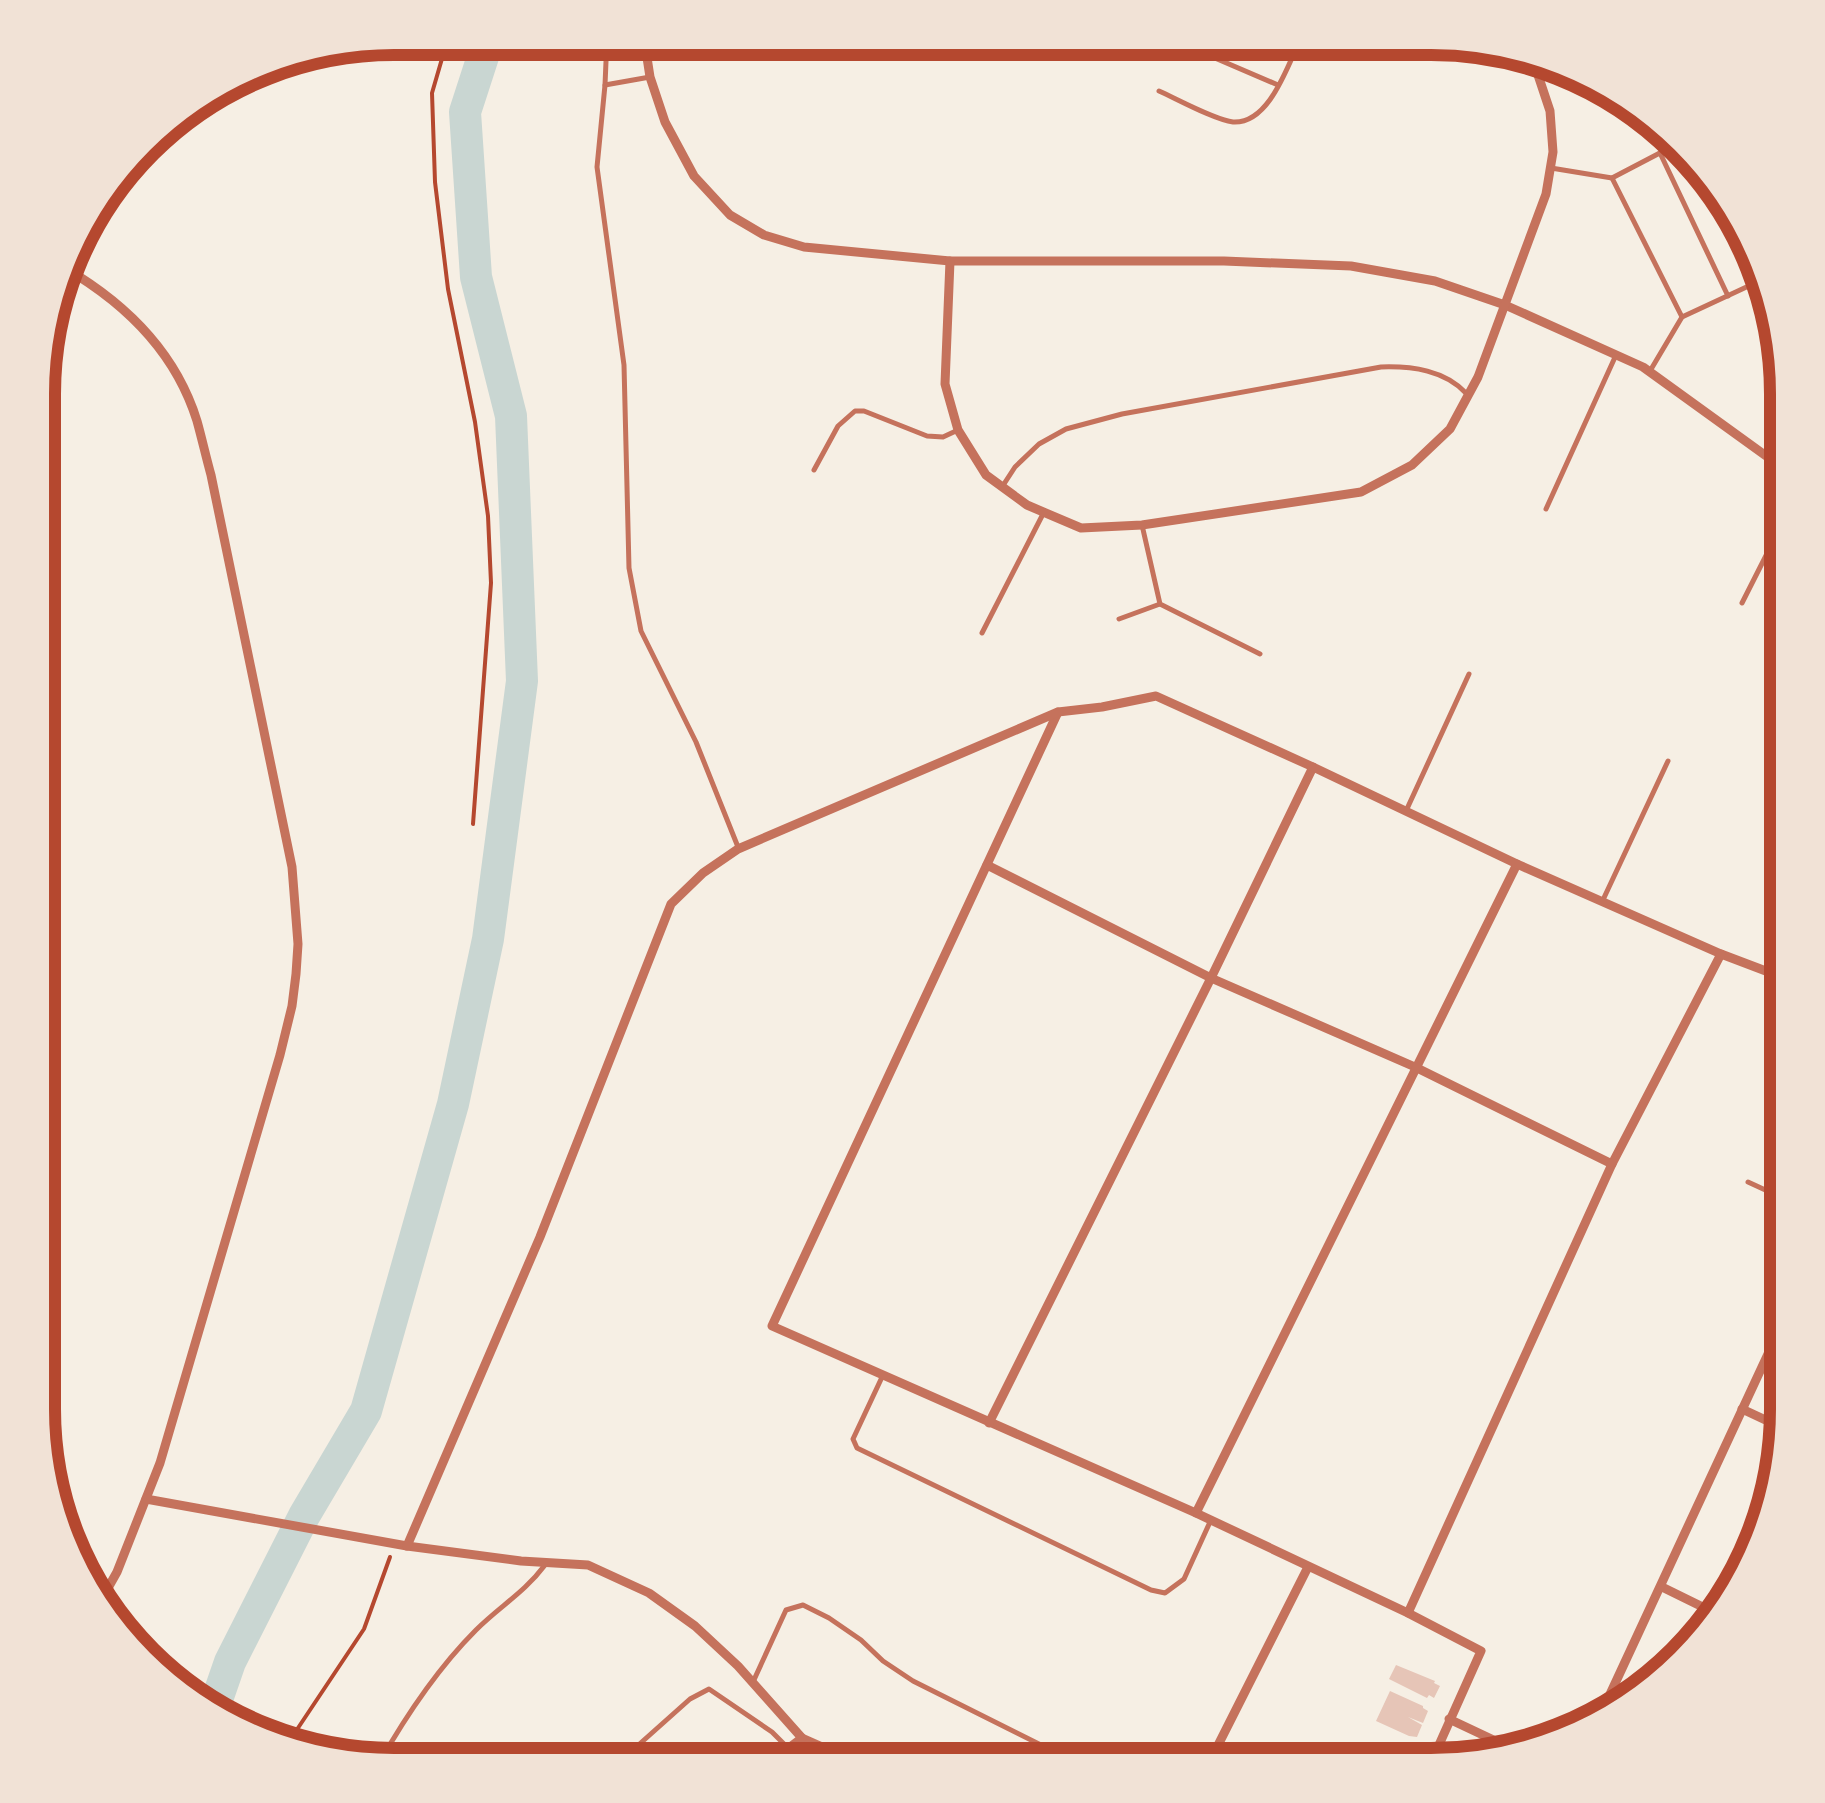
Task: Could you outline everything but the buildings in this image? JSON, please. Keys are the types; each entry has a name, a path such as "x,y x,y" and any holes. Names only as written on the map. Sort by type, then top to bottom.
{"street":[{"path":"647,56 666,122 694,176 730,215 764,236 804,247 950,262 1224,261 1351,266 1435,281 1505,305 1649,372 1769,458"},
{"path":"950,262 944,384 958,430 986,475 1028,504 1081,528 1142,525 1360,492 1412,465 1450,430 1478,378 1546,194 1551,168 1550,111 1535,71"},
{"path":"77,275 118,303 143,328 183,385 196,418 292,868 298,944 292,1006 280,1055 160,1464 107,1590"},
{"path":"407,1546 540,1238 671,904 703,873 738,849 1058,712 1156,696 1517,864 1769,971"},
{"path":"1058,712 772,1326 1196,1513 1481,1651 1437,1747"},
{"path":"990,1423 1313,766"},
{"path":"1196,1513 1517,864"},
{"path":"987,865 1212,978 1415,1067 1612,1164"},
{"path":"1408,1613 1612,1164 1721,954"},
{"path":"1610,1697 1769,1351"},
{"path":"1742,1408 1769,1421"},
{"path":"146,1499 407,1546 588,1564 649,1592 695,1626 802,1738 822,1747"},
{"path":"1217,1747 1308,1567"},
{"path":"1662,1587 1705,1609"},
{"path":"1449,1719 1495,1741"},
{"path":"789,1747 802,1738"}],"lane":[{"path":"1209,55 1278,84"},
{"path":"1159,91 1229,122 1238,122 1262,112 1291,55"},
{"path":"607,56 597,167 624,365 629,568 641,631 696,742 738,849"},
{"path":"606,84 650,77"},
{"path":"1551,168 1612,178 1666,150"},
{"path":"1660,153 1728,296"},
{"path":"1612,178 1682,318"},
{"path":"1649,372 1682,318 1752,285"},
{"path":"1546,508 1616,355"},
{"path":"1002,486 1039,444 1066,429 1122,414 1381,367 1406,366 1436,373 1458,384 1468,395"},
{"path":"814,470 838,426 855,411 927,436 943,437 958,430"},
{"path":"982,634 1044,512"},
{"path":"1142,525 1160,604"},
{"path":"1742,603 1769,550"},
{"path":"1119,619 1160,604 1260,654"},
{"path":"1406,811 1469,674"},
{"path":"1602,902 1668,761"},
{"path":"1748,1182 1769,1192"},
{"path":"883,1375 854,1439 857,1448 1151,1590 1165,1593 1184,1579 1211,1520"},
{"path":"390,1747 462,1645 517,1596 547,1562"},
{"path":"752,1682 786,1610 803,1606 830,1618 913,1681 1045,1747"},
{"path":"636,1747 690,1698 709,1688 787,1747"}],"path":[{"path":"443,56 432,94 434,182 448,290 476,422 488,516 491,583 473,824"},
{"path":"295,1733 364,1629 396,1543"}],"waterway":[{"path":"217,1699 230,1662 304,1516 366,1411 453,1104 488,939 522,681 511,416 476,277 465,112 483,56"}]}
